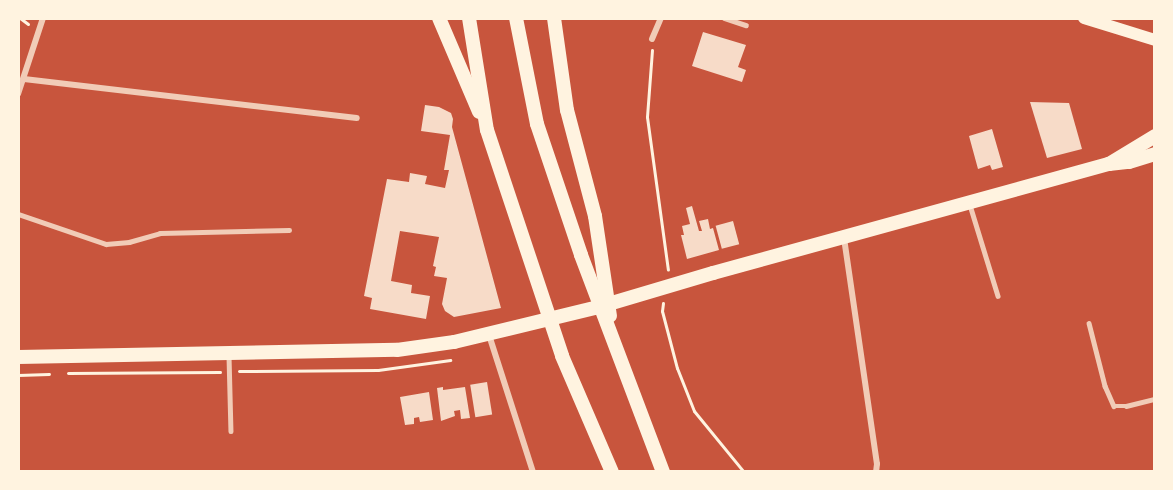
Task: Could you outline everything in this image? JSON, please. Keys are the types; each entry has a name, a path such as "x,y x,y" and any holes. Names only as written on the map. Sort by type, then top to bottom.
{"main road":[{"path":"439,18 488,130 562,356 612,472"},
{"path":"469,18 488,130"},
{"path":"516,18 537,124 663,472"},
{"path":"554,18 567,110 602,246 614,340"},
{"path":"1084,18 1153,43"},
{"path":"1109,164 1155,136"},
{"path":"18,357 397,350 488,334 647,293 1109,164 1129,162 1155,154"}],"street":[{"path":"18,94 43,18"},
{"path":"652,39 661,18"},
{"path":"24,79 357,118"},
{"path":"844,237 877,464 876,472"},
{"path":"488,334 533,472"}],"lane":[{"path":"724,18 746,25"},
{"path":"970,203 998,296"},
{"path":"18,214 106,244 129,242 160,232 289,230"},
{"path":"1089,323 1105,386 1114,406 1126,406 1155,399"},
{"path":"228,353 231,431"}],"path":[{"path":"20,18 28,24"},
{"path":"652,39 647,117 668,270 662,311 677,368 694,411 744,472"},
{"path":"18,375 378,370 454,359"}],"building":[{"path":"703,32 746,45 738,67 746,70 742,82 692,66"},
{"path":"1030,102 1069,103 1082,149 1047,158"},
{"path":"425,105 439,107 451,113 452,127 501,308 454,317 445,311 442,304 447,278 434,276 436,267 433,266 439,237 400,231 391,281 412,285 411,293 430,296 426,319 370,309 372,298 364,296 387,179 409,182 410,173 427,176 425,184 445,188 449,170 444,170 450,135 421,131"},
{"path":"992,129 1003,167 992,170 990,165 978,169 969,136"},
{"path":"692,206 699,231 702,231 699,221 708,219 719,250 687,259 681,235 684,235 682,226 690,224 686,208"},
{"path":"733,221 739,244 722,249 716,226"},
{"path":"487,382 492,415 475,417 470,385"},
{"path":"443,387 443,390 465,387 470,418 461,419 460,410 454,411 455,416 441,421 437,388"},
{"path":"429,392 433,420 420,422 419,417 414,418 414,424 405,425 400,397"}]}
